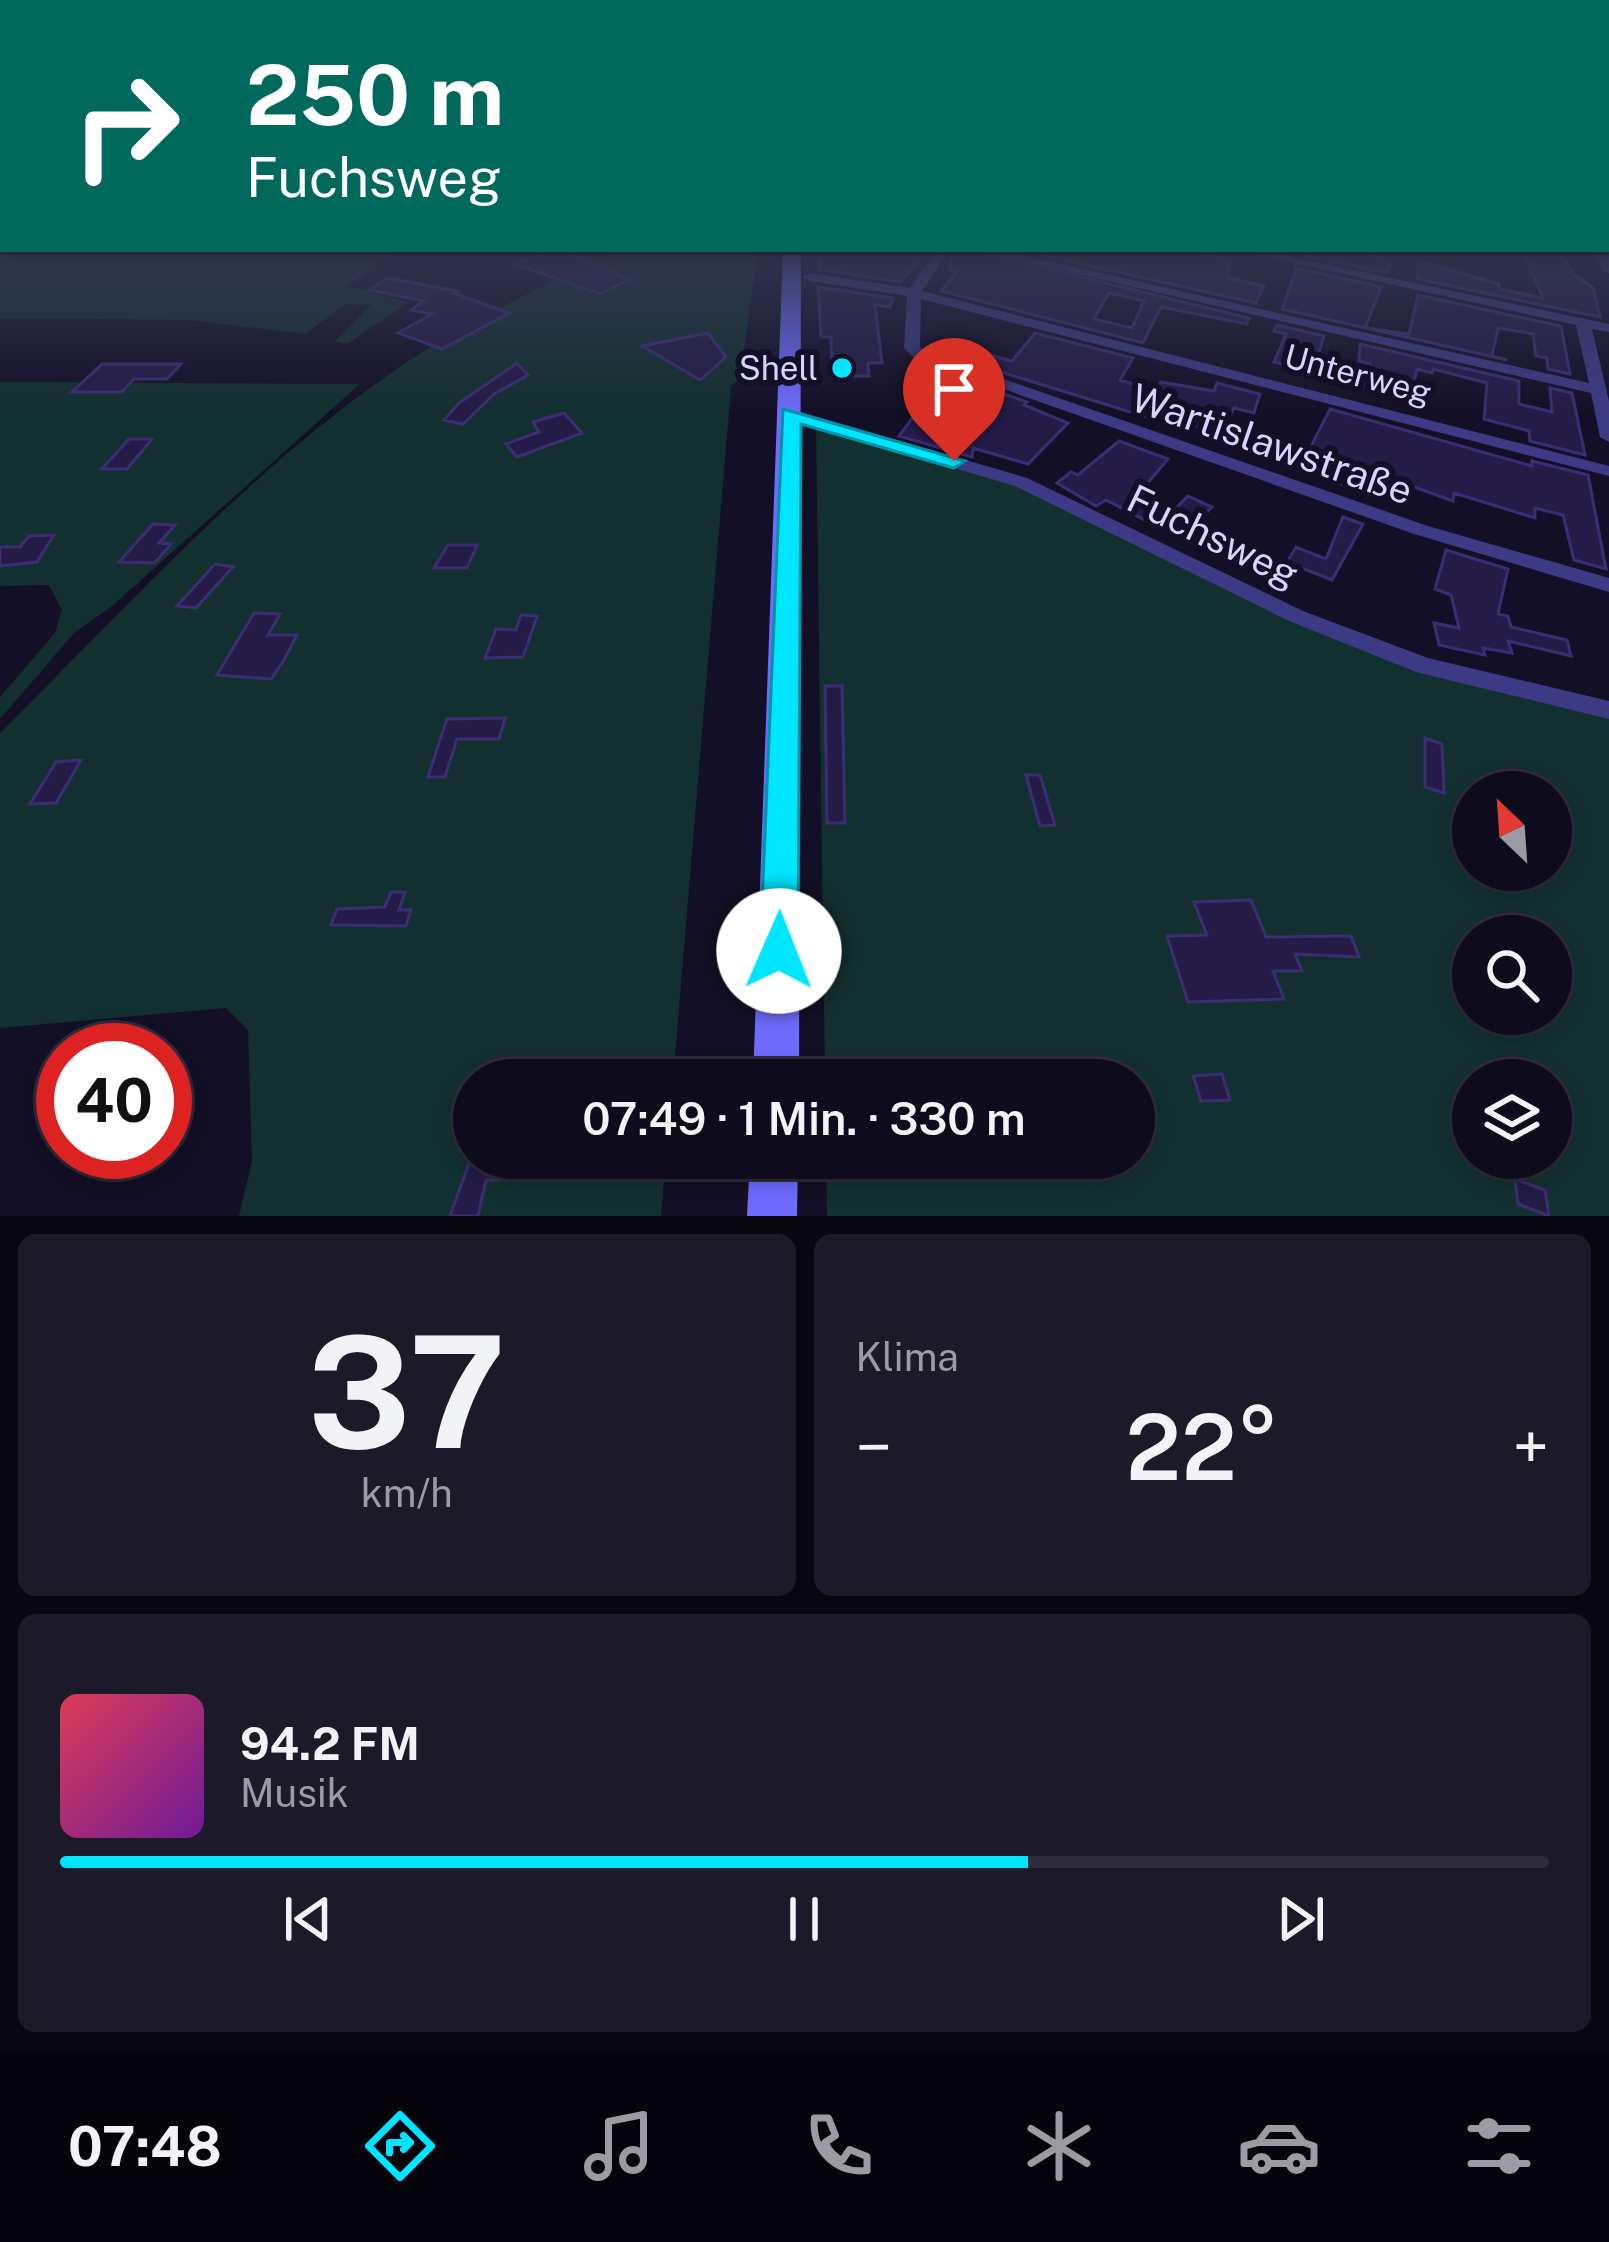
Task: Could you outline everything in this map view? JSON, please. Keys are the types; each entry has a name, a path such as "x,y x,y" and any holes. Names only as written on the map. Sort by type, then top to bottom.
{"street":[{"path":"776,1059 791,300"},
{"name":"Wartislawstraße","path":"914,300 912,348 918,354 1420,530 1609,585"},
{"name":"Unterweg","path":"940,300 1609,471"},
{"path":"1185,300 1604,402"},
{"path":"1474,300 1609,328"},
{"path":"1583,323 1609,437"},
{"name":"Fuchsweg","path":"790,414 1022,482 1296,616 1424,666 1609,710"},
{"path":"772,1216 773,1179"}],"green space":[{"path":"0,300 409,302 347,344 335,341 371,305 346,304 305,334 191,320 0,318"},
{"path":"515,300 751,300 740,378 731,386 675,1059 453,1059 453,1179 664,1179 661,1216 239,1216 252,1161 248,1030 226,1008 0,1028 0,733 237,498 338,412 445,338"},
{"path":"0,382 360,384 111,607 75,632 0,719 0,697 55,633 62,610 49,585 0,586"},
{"path":"816,426 1021,482 1217,579 1424,666 1609,710 1609,1216 827,1216 826,1179 1155,1179 1155,1059 825,1059"}],"building":[{"path":"418,300 473,300 509,313 442,349 398,333 432,314 411,310 424,301"},
{"path":"819,300 892,300 890,307 875,305 882,363 868,363 869,376 832,376 831,337 821,337"},
{"path":"975,300 1105,300 1094,319 1132,328 1144,301 1139,300 1174,300 1249,318 1247,324 1161,307 1143,343"},
{"path":"1285,300 1376,300 1365,328 1282,309"},
{"path":"1417,300 1440,300 1561,326 1570,374 1548,369 1547,358 1536,356 1533,334 1498,328 1492,356 1507,360 1366,328 1409,334"},
{"path":"1517,300 1596,300 1600,317"},
{"path":"1277,325 1324,336 1313,372 1274,362 1286,334 1274,331"},
{"path":"708,333 726,357 700,380 642,346"},
{"path":"1035,333 1133,358 1120,380 1156,391 1161,382 1214,391 1217,383 1260,394 1254,413 1234,408 1220,434 1185,423 1182,428 972,363 983,353 1012,361"},
{"path":"1360,344 1519,381 1519,404 1552,412 1550,388 1572,393 1585,455 1530,441 1529,431 1484,419 1487,383 1417,369 1411,397 1365,385 1370,364 1359,361"},
{"path":"517,363 528,375 494,394 463,424 444,420 459,403"},
{"path":"102,364 181,364 167,379 134,379 122,392 72,392"},
{"path":"956,377 1027,402 1024,405 1068,423 1028,464 973,448 972,457 899,436 934,389 941,391"},
{"path":"1330,409 1532,466 1532,461 1588,475 1606,569 1574,560 1563,515 1535,508 1535,518 1454,493 1453,501 1369,471 1365,491 1341,484 1344,471 1304,460"},
{"path":"564,413 582,433 517,457 506,444 539,432 533,422"},
{"path":"129,439 152,439 127,469 102,469"},
{"path":"1119,441 1168,459 1135,498 1169,515 1188,496 1212,507 1181,539 1106,500 1096,506 1057,483 1071,472 1078,475"},
{"path":"1343,517 1363,524 1332,580 1287,562 1296,547 1326,559"},
{"path":"153,524 175,525 159,543 171,544 159,558 154,563 119,562"},
{"path":"54,535 37,562 0,566 0,547 20,547 29,536"},
{"path":"448,545 477,545 467,568 434,568"},
{"path":"1446,550 1508,569 1498,614 1508,616 1511,627 1567,640 1571,656 1508,641 1512,653 1483,648 1485,655 1439,645 1434,623 1459,628 1451,595 1435,589"},
{"path":"215,564 233,567 196,608 177,606"},
{"path":"254,613 280,614 268,635 297,635 284,660 271,679 217,675"},
{"path":"521,615 537,616 523,657 485,658 496,629 516,630"},
{"path":"825,686 842,686 845,823 827,823"},
{"path":"505,718 499,739 457,739 445,777 428,777 447,719"},
{"path":"1425,738 1442,744 1444,793 1425,787"},
{"path":"81,760 56,803 30,804 56,762"},
{"path":"1026,775 1040,775 1055,825 1040,826"},
{"path":"391,892 405,892 399,910 411,910 406,926 331,925 337,909 385,907"},
{"path":"1251,900 1266,937 1351,936 1359,957 1295,954 1302,971 1273,971 1284,999 1188,1002 1167,936 1207,935 1194,902"},
{"path":"1222,1074 1230,1100 1201,1101 1193,1076"},
{"path":"463,1179 519,1179 486,1180 478,1216 450,1216"},
{"path":"1515,1179 1545,1190 1549,1216 1518,1204"}],"place":[{"name":"Shell","path":"842,368"}],"route":[{"path":"779,951 790,414 954,461"}]}
